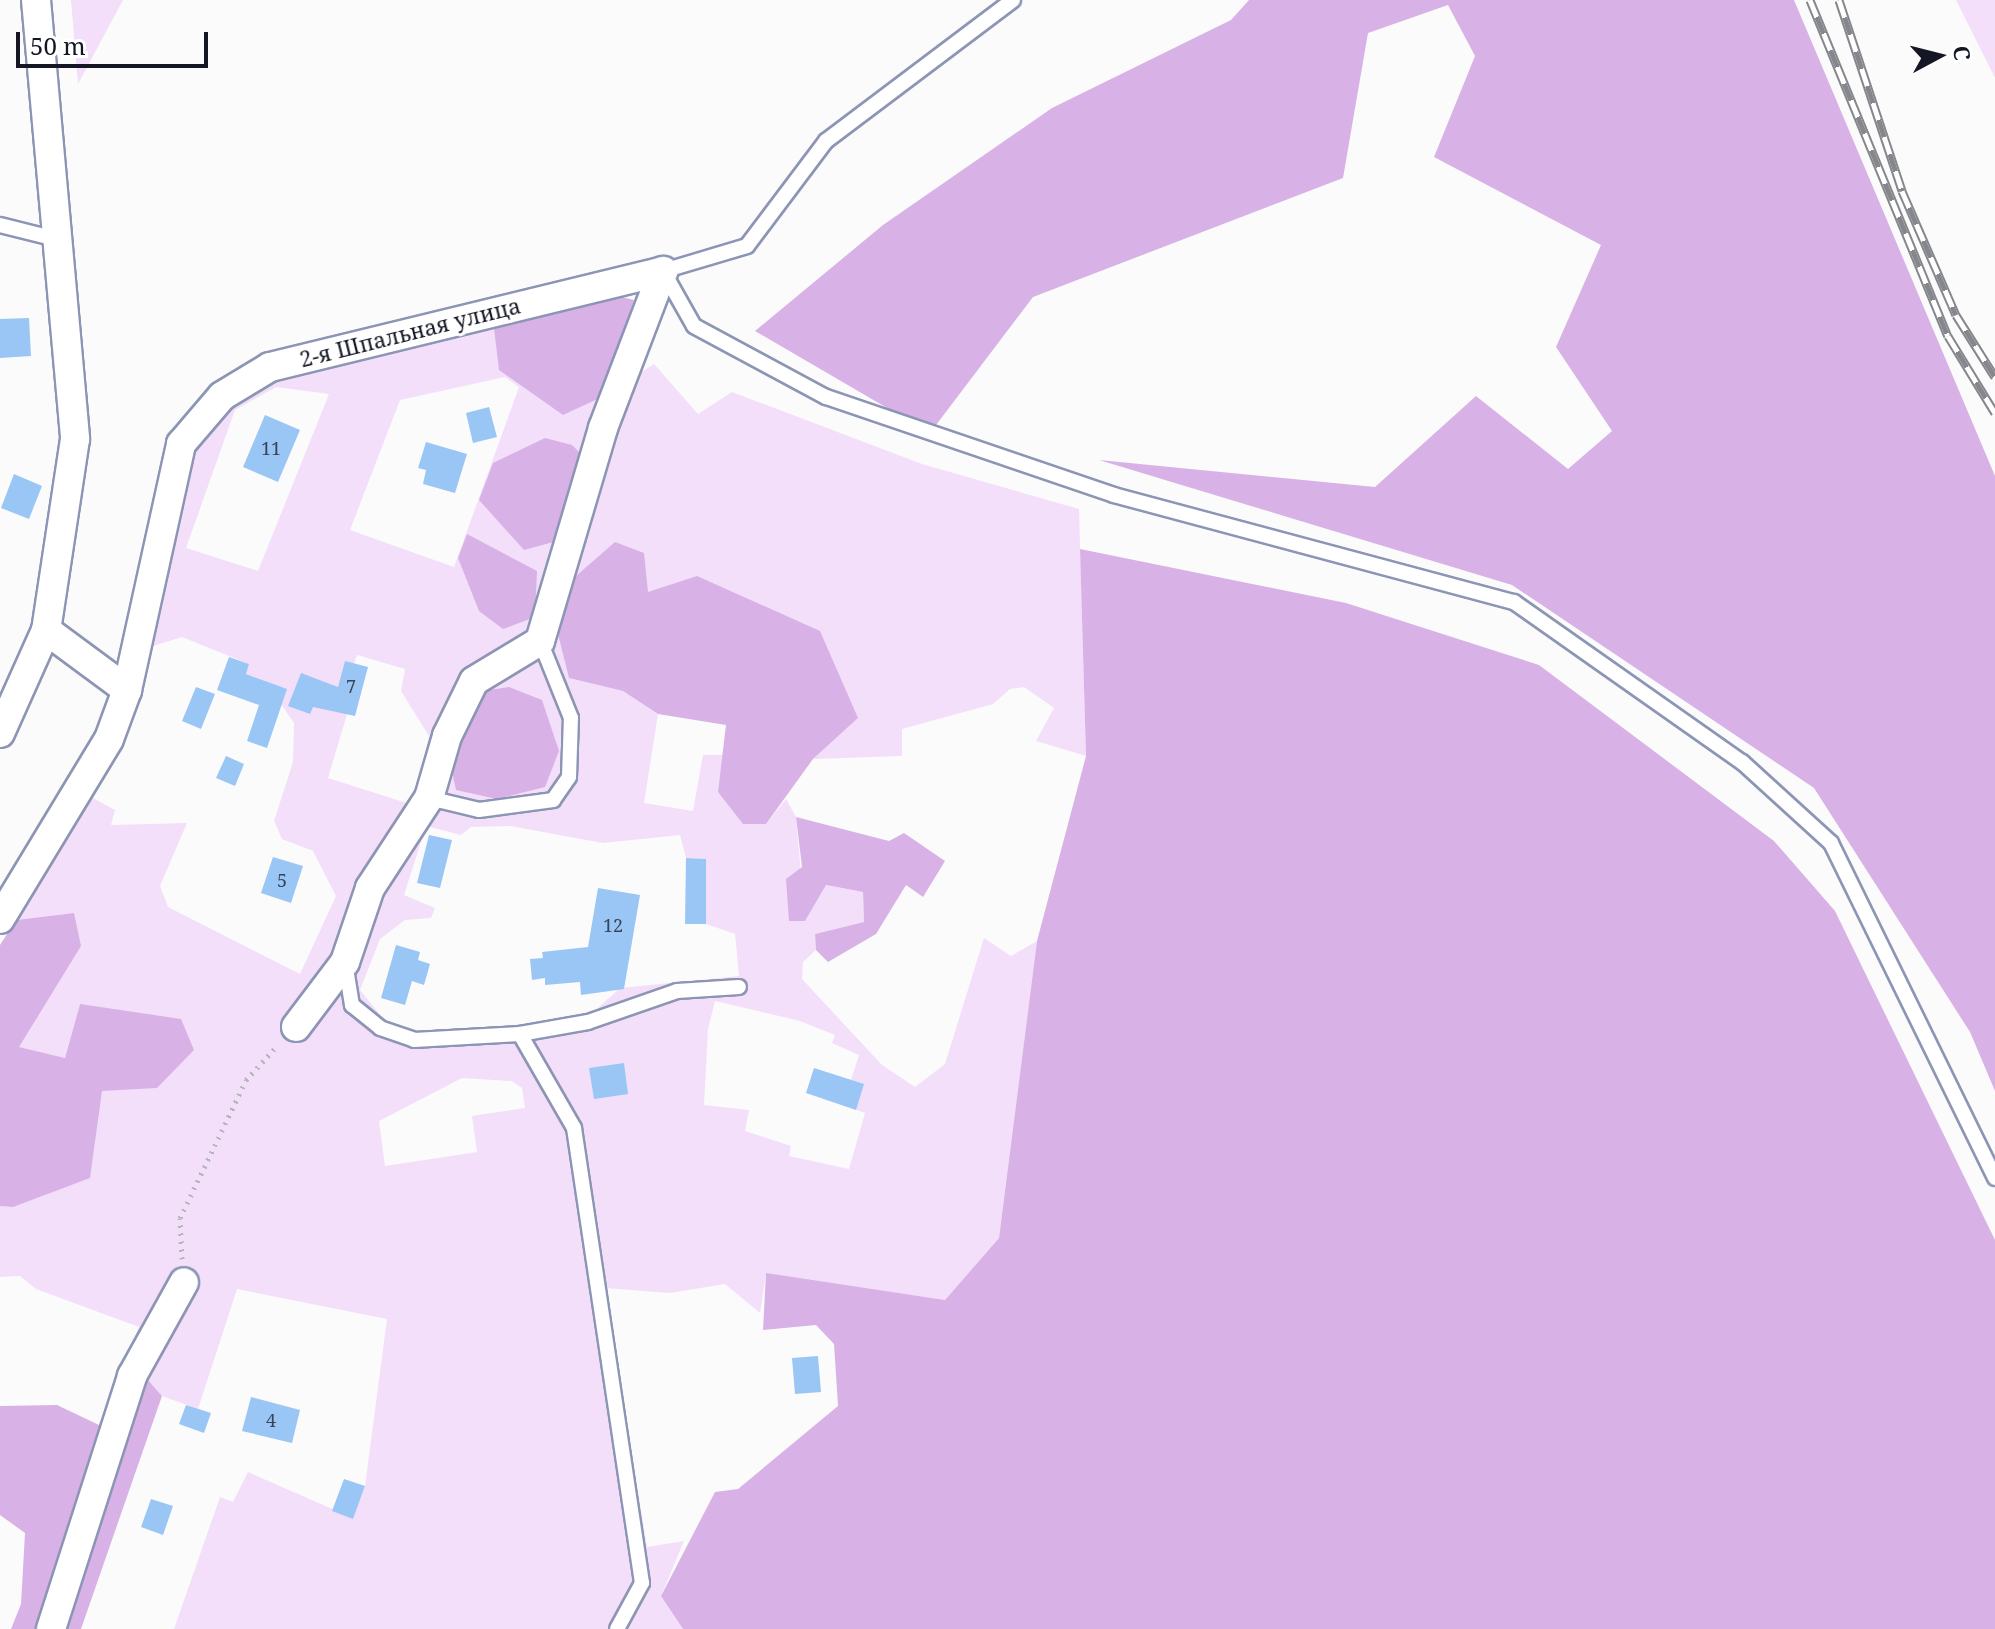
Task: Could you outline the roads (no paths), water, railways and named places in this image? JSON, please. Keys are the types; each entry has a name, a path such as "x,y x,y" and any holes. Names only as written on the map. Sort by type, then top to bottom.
{"street":[{"path":"0,733 46,630 75,439 60,240 36,0"},
{"path":"296,1027 345,962 370,888 429,798 447,736 474,681 540,641 603,428 663,271"},
{"name":"2-я Шпальная улица","path":"0,919 109,739 127,690 181,444 222,396 270,367 663,271"},
{"path":"46,630 127,690"},
{"path":"51,1629 132,1376 184,1282"}],"lane":[{"path":"1013,0 826,141 747,246 663,271 694,326 826,397 1114,495 1514,602 1742,762 1831,843 1995,1178"},
{"path":"0,225 60,240"},
{"path":"429,798 479,810 553,800 569,777 571,718 540,641"},
{"path":"345,962 352,1005 380,1028 414,1040 520,1034 588,1022 677,991 739,987"},
{"path":"520,1034 574,1128 642,1583 617,1629"}],"railway":[{"path":"1810,0 1948,336 1995,413"},
{"path":"1839,0 1902,191 1956,315 1995,377"}]}
